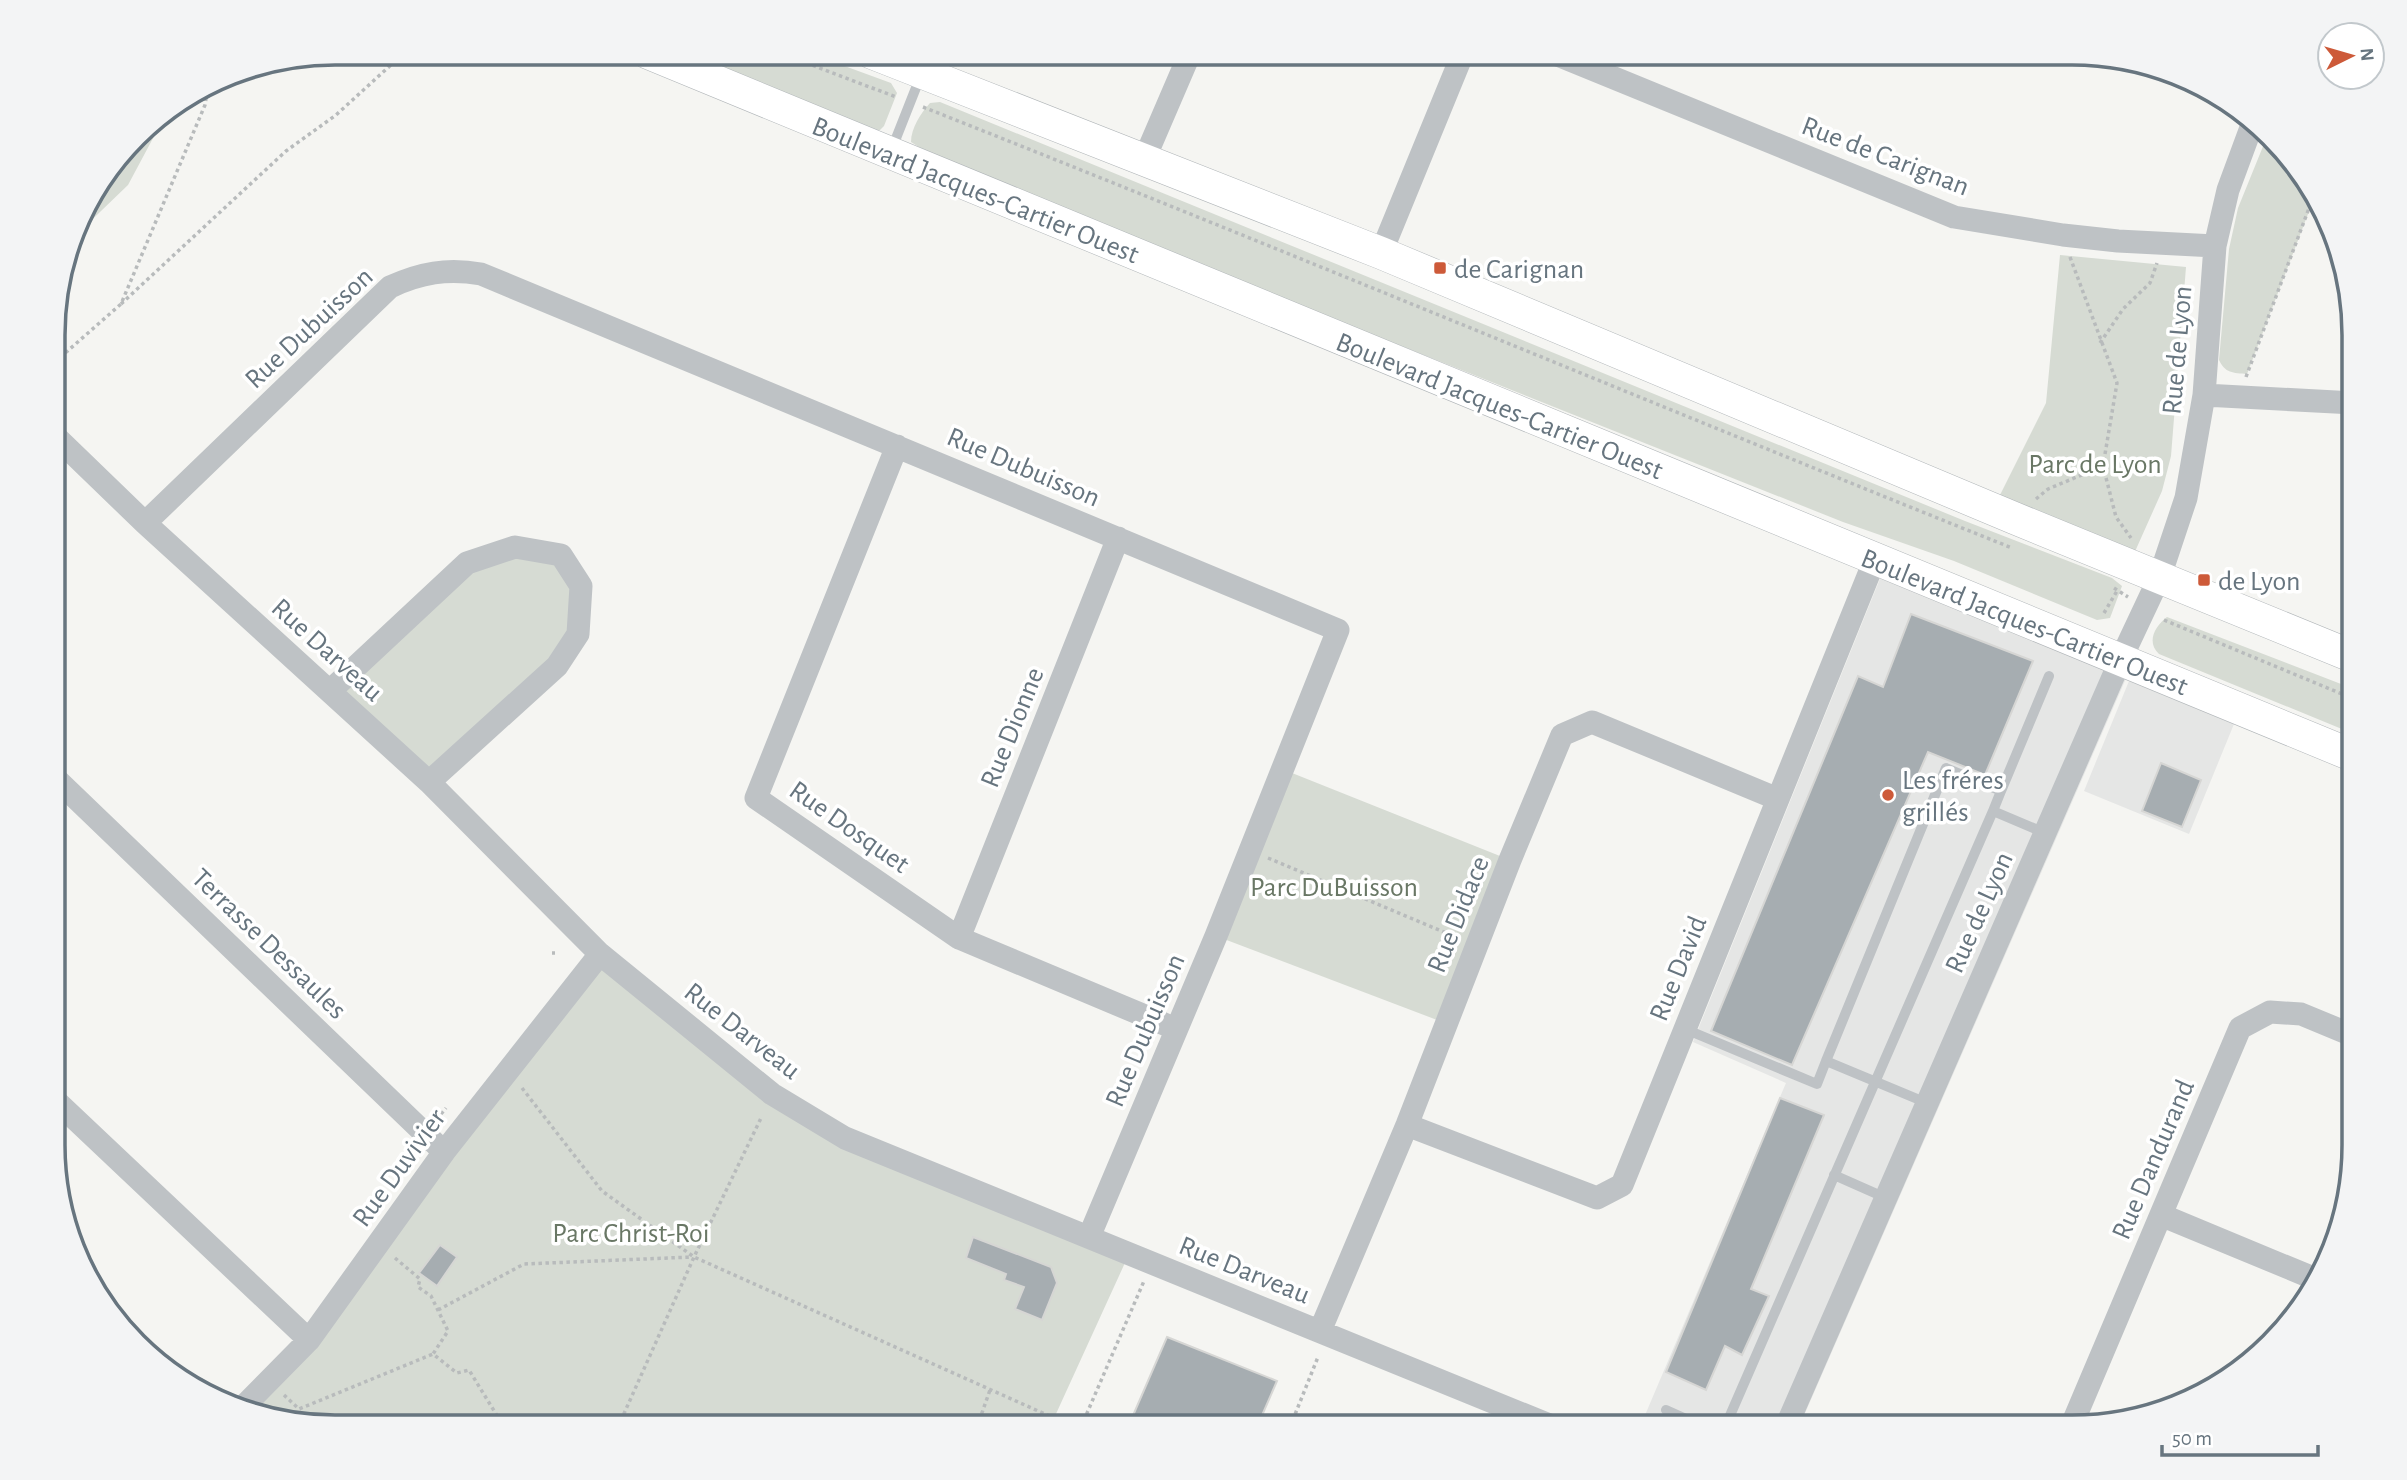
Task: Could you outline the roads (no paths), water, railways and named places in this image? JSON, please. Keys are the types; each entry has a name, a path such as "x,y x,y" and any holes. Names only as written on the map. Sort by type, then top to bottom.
{"main road":[{"name":"Boulevard Jacques-Cartier Ouest","path":"679,65 2342,751"},
{"path":"888,65 916,88 1144,160 1381,253 2013,533 2160,576 2342,652"}],"street":[{"path":"1144,160 1184,65"},
{"path":"1381,253 1458,65"},
{"name":"Rue de Carignan","path":"1585,65 1954,217 2063,235 2215,246"},
{"name":"Rue de Lyon","path":"1791,1415 2120,661 2160,576 2186,498 2204,395 2215,246 2228,190 2250,132"},
{"name":"Rue Dubuisson","path":"145,523 390,287 408,278 437,271 459,270 481,274 1338,630 1216,936 1089,1237"},
{"path":"2204,395 2342,402"},
{"name":"Rue Darveau","path":"65,446 145,523 429,782 600,954 772,1094 845,1138 1320,1331 1506,1415"},
{"name":"Rue Dosquet","path":"897,446 756,798 959,938 1176,1029"},
{"name":"Rue Dionne","path":"959,938 1118,538"},
{"path":"331,690 467,563 515,548 561,555 581,586 578,634 557,666 429,782"},
{"name":"Rue David","path":"1407,1125 1597,1198 1622,1185 1875,559"},
{"name":"Rue Didace","path":"1320,1331 1407,1125 1562,735 1592,722 1778,799"},
{"name":"Terrasse Dessaules","path":"65,788 444,1152"},
{"name":"Rue Duvivier","path":"249,1401 309,1339 444,1152 600,954"},
{"name":"Rue Dandurand","path":"2076,1415 2240,1028 2270,1012 2301,1014 2342,1031"},
{"path":"65,1109 309,1339"},
{"path":"2161,1215 2308,1276"}],"lane":[{"path":"890,153 916,88"},
{"path":"1730,1415 2049,676"},
{"path":"1685,1029 1817,1084 1946,768 2000,791"},
{"path":"1993,811 2045,833"},
{"path":"1826,1061 1927,1103"},
{"path":"1834,1175 1886,1198"},
{"path":"1666,1410 1677,1415"}],"place":[{"name":"de Carignan","path":"1440,268"},
{"name":"de Lyon","path":"2204,580"},
{"name":"Les fréres grillés","path":"1888,795"}],"park label":[{"name":"Parc de Lyon","path":"2095,463"},
{"name":"Parc DuBuisson","path":"1334,886"},
{"name":"Parc Christ-Roi","path":"631,1232"}]}
